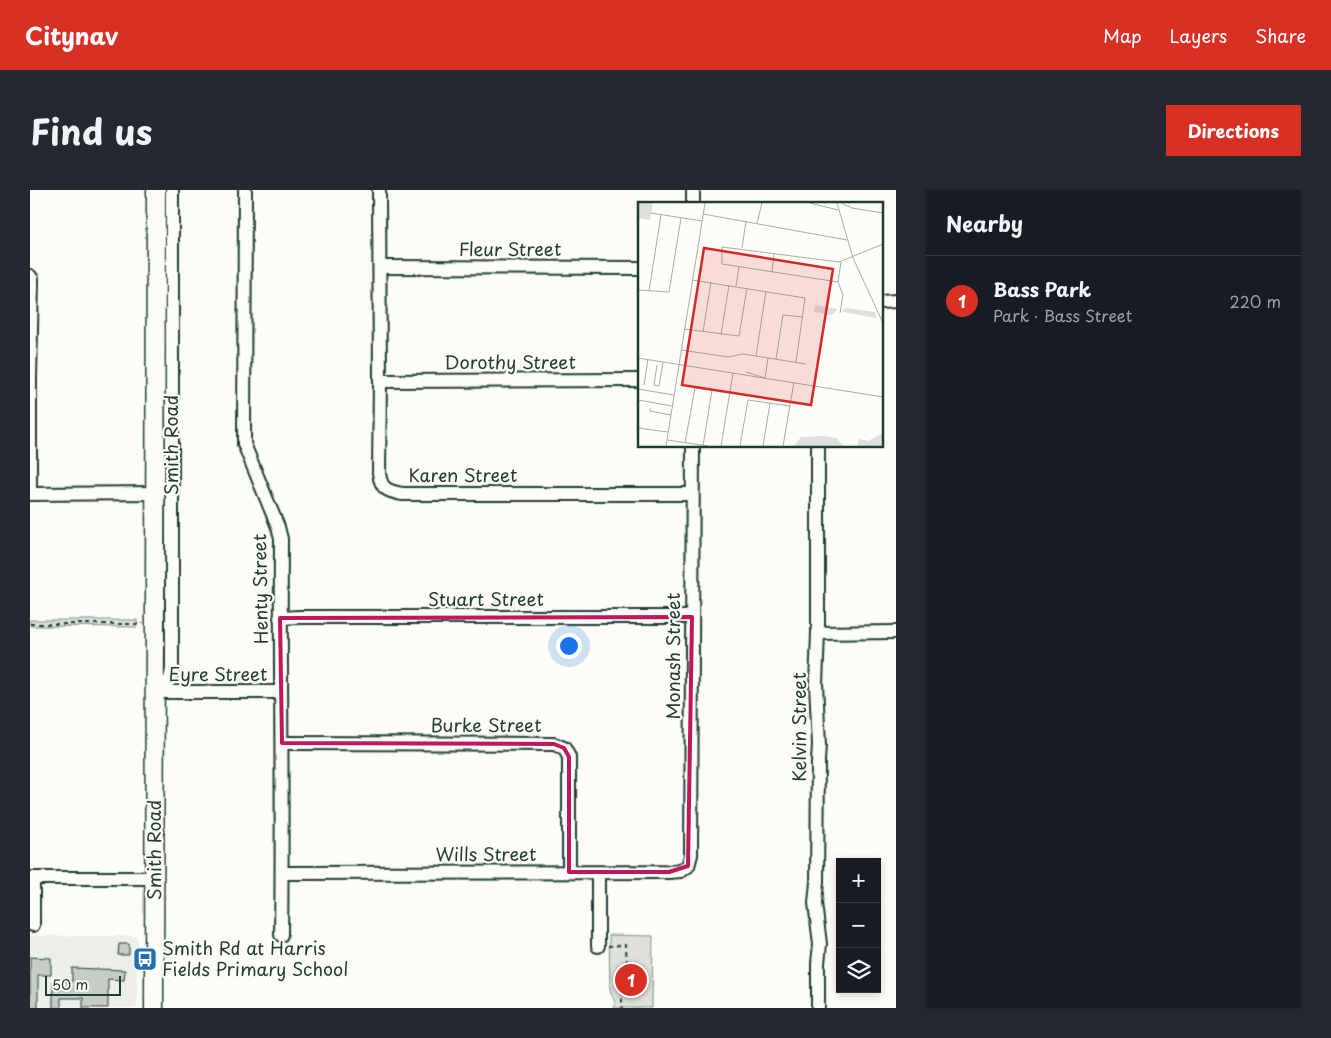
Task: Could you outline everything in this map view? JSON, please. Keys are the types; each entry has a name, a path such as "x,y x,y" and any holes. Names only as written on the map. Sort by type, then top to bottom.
{"street":[{"name":"Smith Road","path":"154,1008 156,190"},
{"name":"Smith Road","path":"155,692 170,680 172,669 172,190"},
{"name":"Henty Street","path":"245,190 244,444 278,527 281,539 281,934"},
{"name":"Karen Street","path":"378,190 380,267 379,473 380,482 388,491 402,494 692,494"},
{"name":"Fleur Street","path":"380,267 638,268"},
{"path":"30,276 32,279 30,494 156,493"},
{"name":"Dorothy Street","path":"380,381 638,380"},
{"name":"Monash Street","path":"688,866 691,855 693,448"},
{"name":"Kelvin Street","path":"818,448 816,704 819,745 815,904 820,944 818,1008"},
{"name":"Stuart Street","path":"280,618 692,618"},
{"path":"818,632 896,632"},
{"name":"Eyre Street","path":"155,692 281,692"},
{"name":"Burke Street","path":"282,743 554,744 564,748 569,757 569,872"},
{"name":"Wills Street","path":"282,873 598,873 681,871 688,866"},
{"path":"598,873 598,946"},
{"path":"33,925 32,878 155,878"}],"path":[{"path":"30,624 144,624"},
{"path":"598,946 626,945 627,971 622,994 622,1008"}],"highlighted area":[{"path":"692,617 688,866 669,872 569,872 569,757 564,748 554,744 282,743 280,618"}],"shaded area":[{"path":"30,620 137,620 137,627 30,626"},
{"path":"609,935 653,936 652,1008 614,1008 615,1002 610,990"},
{"path":"30,936 137,936 137,1008 30,1008"}],"building":[{"path":"119,944 129,944 129,955 118,955"},
{"path":"30,957 51,958 51,975 38,975 38,1008 30,1008"},
{"path":"72,968 125,970 124,980 108,979 108,1008 83,1008 83,998 61,998 61,1008 53,1008 53,981 72,981"}],"place":[{"name":"Smith Rd at Harris Fields Primary School","path":"145,959"},
{"name":"Bass Park","path":"631,980"}]}
